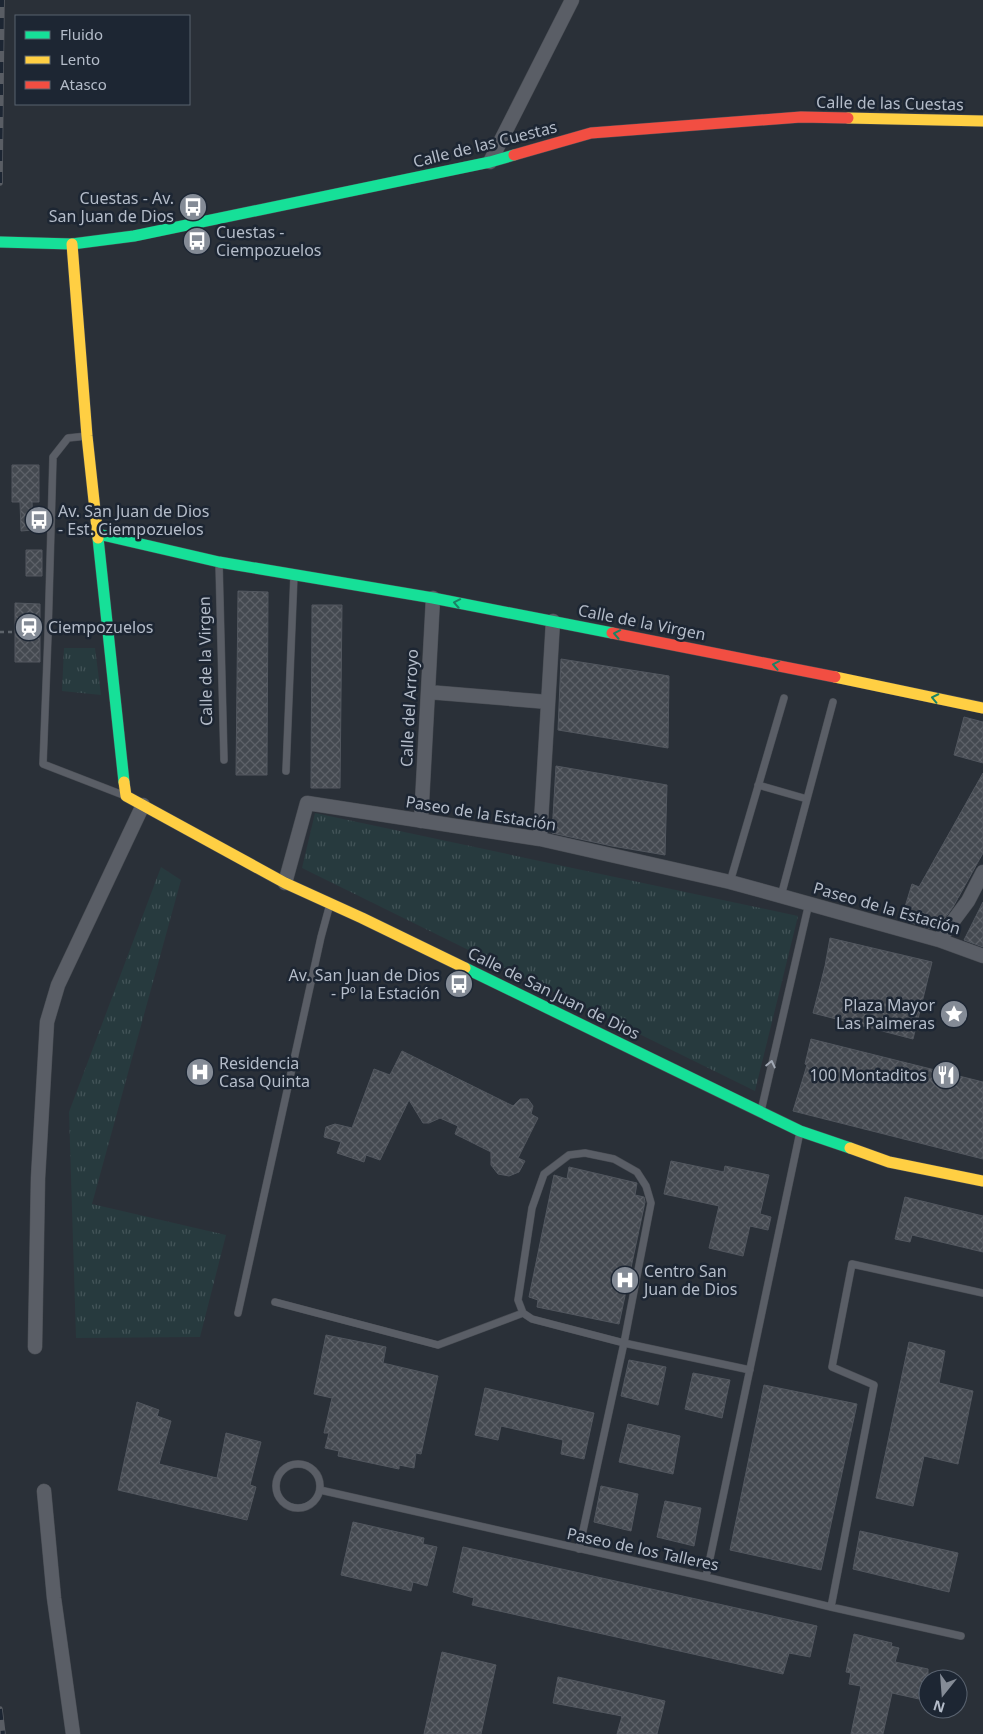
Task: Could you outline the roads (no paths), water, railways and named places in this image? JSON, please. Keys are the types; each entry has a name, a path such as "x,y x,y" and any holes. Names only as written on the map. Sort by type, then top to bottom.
{"street":[{"path":"490,162 572,0"},
{"name":"Calle de las Cuestas","path":"0,242 72,244 134,236 490,162 591,133 801,117 983,121"},
{"path":"72,244 87,436 126,796"},
{"name":"Calle de la Virgen","path":"98,534 219,562 433,598 778,665 983,708"},
{"name":"Calle del Arroyo","path":"421,821 433,598"},
{"path":"540,839 553,621"},
{"path":"428,692 548,702"},
{"name":"Calle de San Juan de Dios","path":"126,796 285,883 800,1131 889,1162 983,1181"},
{"name":"Paseo de la Estación","path":"285,883 307,803 540,839 730,882 939,940 983,956"},
{"path":"36,1347 38,1178 47,1022 58,985 143,805"},
{"path":"939,940 968,901 983,872"},
{"path":"44,1491 54,1598 73,1734"}],"lane":[{"name":"Calle de San Juan de Dios","path":"87,436 68,438 53,457 43,764 126,796"},
{"name":"Calle de la Virgen","path":"219,562 224,760"},
{"path":"286,771 294,574"},
{"path":"730,882 784,698"},
{"path":"781,896 833,702"},
{"path":"758,785 807,799"},
{"path":"760,1112 809,903"},
{"path":"238,1313 321,937 330,904"},
{"path":"706,1577 800,1131"},
{"path":"578,1549 624,1343 651,1202 646,1186 637,1172 614,1159 586,1153 570,1155 544,1174 532,1208 518,1300 523,1313 532,1319 624,1343 750,1370"},
{"path":"831,1607 874,1385 832,1367 852,1264 983,1293"},
{"path":"275,1302 438,1345 523,1313"},
{"path":"303,1464 316,1472 320,1490 316,1500 310,1505 297,1508 290,1507 279,1498 276,1485 278,1477 288,1466 303,1464"},
{"name":"Paseo de los Talleres","path":"320,1490 961,1636"}],"railway":[{"path":"0,183 2,0"},
{"path":"0,1709 3,1734"}],"place":[{"name":"Cuestas - Av. San Juan de Dios","path":"193,207"},
{"name":"Cuestas - Ciempozuelos","path":"197,241"},
{"name":"Av. San Juan de Dios - Est. Ciempozuelos","path":"39,520"},
{"name":"Ciempozuelos","path":"29,627"},
{"name":"Av. San Juan de Dios - Pº la Estación","path":"459,984"},
{"name":"Plaza Mayor Las Palmeras","path":"954,1014"},
{"name":"Residencia Casa Quinta","path":"200,1072"},
{"name":"100 Montaditos","path":"946,1075"},
{"name":"Centro San Juan de Dios","path":"625,1280"}]}
